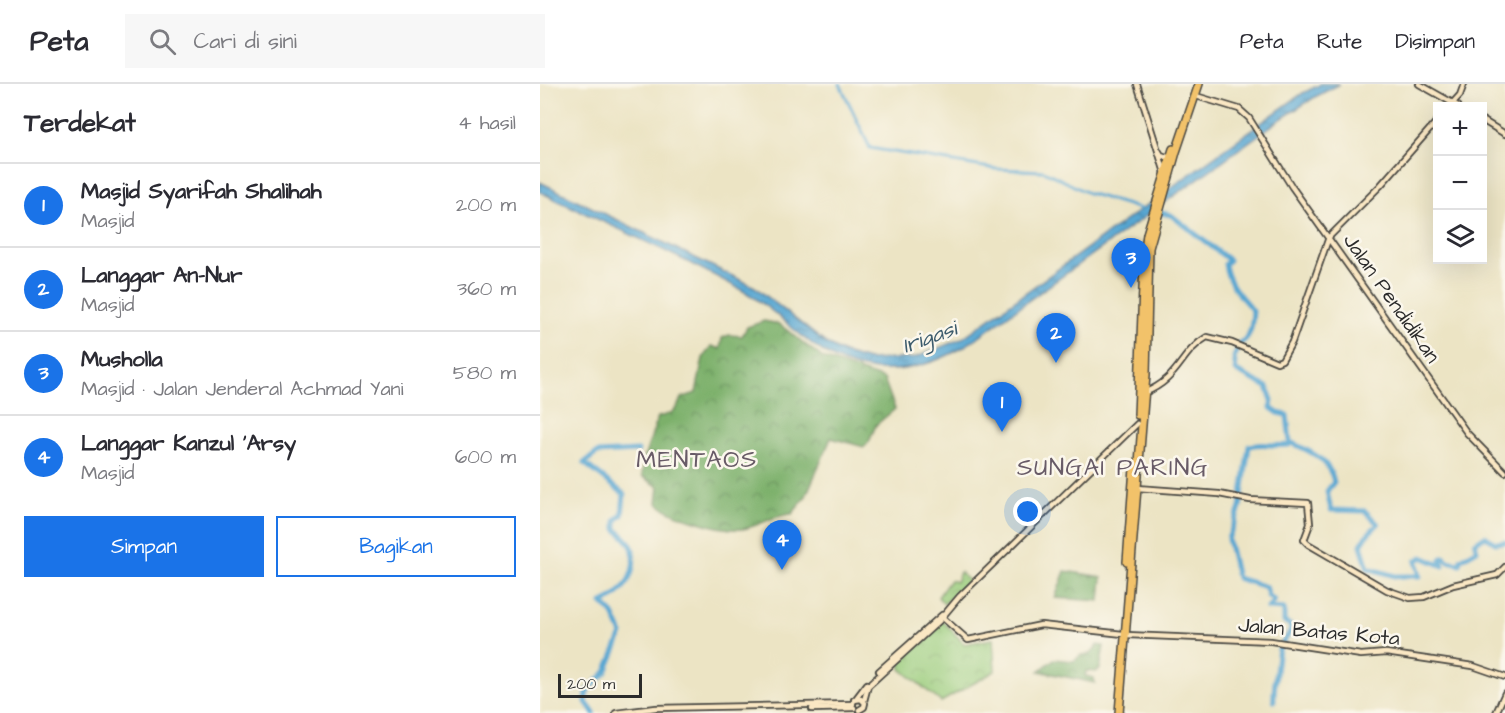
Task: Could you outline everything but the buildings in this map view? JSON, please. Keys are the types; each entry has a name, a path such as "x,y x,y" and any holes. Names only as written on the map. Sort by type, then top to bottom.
{"highway":[{"path":"1162,194 1165,173 1196,96 1197,84"},
{"path":"1127,600 1137,488 1137,424 1144,354 1145,243 1197,84"},
{"path":"1137,457 1144,393 1143,365"},
{"path":"1118,713 1137,466"}],"street":[{"path":"1138,84 1165,173"},
{"path":"1419,84 1446,102"},
{"path":"1453,102 1464,84"},
{"name":"Jalan Pendidikan","path":"1196,96 1239,109 1254,127 1467,433 1505,472"},
{"path":"1487,123 1505,134"},
{"path":"1144,393 1169,380 1204,338 1218,339 1277,362 1285,357 1329,237 1380,186 1433,125"},
{"path":"1154,139 1160,153 1170,158"},
{"path":"865,713 868,686 1137,424"},
{"path":"1137,488 1308,503 1310,524 1304,540 1308,544 1402,596 1424,597 1453,585 1497,574 1505,567"},
{"path":"856,707 894,656 943,615"},
{"name":"Jalan Batas Kota","path":"943,615 968,640 1041,625 1125,634 1283,643 1345,654 1386,653 1473,666 1505,677"},
{"path":"1496,713 1505,693"},
{"path":"856,707 859,698 865,703"},
{"path":"615,713 698,709 856,707 865,703"},
{"path":"629,713 698,709"}],"green space":[{"path":"764,321 779,324 823,358 884,379 895,409 876,425 869,442 864,447 831,438 805,498 792,514 779,516 748,528 733,529 698,522 664,508 657,503 659,487 642,476 644,458 658,417 673,411 681,398 696,393 703,358 711,346 720,349 722,338 729,335 742,336 747,327"},
{"path":"1065,571 1102,577 1100,601 1055,598"},
{"path":"960,572 969,581 944,604 938,597 950,580 956,582"},
{"path":"942,620 964,644 993,639 995,671 941,702 901,669 900,660"},
{"path":"1097,645 1104,646 1100,669 1096,672 1086,671 1085,676 1094,678 1095,683 1039,671 1054,659 1074,661 1081,655 1091,654"}],"water":[{"path":"1321,84 1340,84 1281,119 964,347 928,363 902,369 863,368 830,356 745,292 540,192 540,182 755,287 827,344 844,353 868,360 914,358 961,339 1303,93"}],"waterway":[{"path":"840,84 870,148 996,169 1044,171 1088,193 1141,209"},
{"path":"1158,212 1171,215 1229,260 1225,264 1229,278 1253,311 1249,334 1240,343 1234,357 1236,371 1267,387 1272,400 1271,408 1287,415 1290,442 1317,456 1328,467 1334,482 1327,491 1331,510 1365,511 1378,524 1361,545 1368,568 1395,576 1420,576 1416,561 1422,557 1443,566 1441,559 1444,557 1448,561 1460,564 1461,559 1477,550 1475,543 1485,536 1495,543 1505,542"},
{"path":"1274,701 1279,650 1291,630 1290,625 1284,622 1284,609 1268,608 1274,600 1268,596 1266,587 1237,578 1228,539 1240,508 1249,446 1289,445 1290,442"},
{"path":"594,713 586,702 587,691 606,672 622,634 613,614 602,603 616,595 627,583 634,560 631,545 616,529 616,520 622,515 624,494 584,463 597,453 638,451"}],"place":[{"name":"Musholla","path":"1131,288"},
{"name":"Langgar An-Nur","path":"1056,363"},
{"name":"Masjid Syarifah Shalihah","path":"1002,432"},
{"name":"Langgar Kanzul 'Arsy","path":"782,570"}],"district":[{"name":"MENTAOS","path":"697,459"},
{"name":"SUNGAI PARING","path":"1113,467"}],"water label":[{"name":"Irigasi","path":"929,336"}]}
